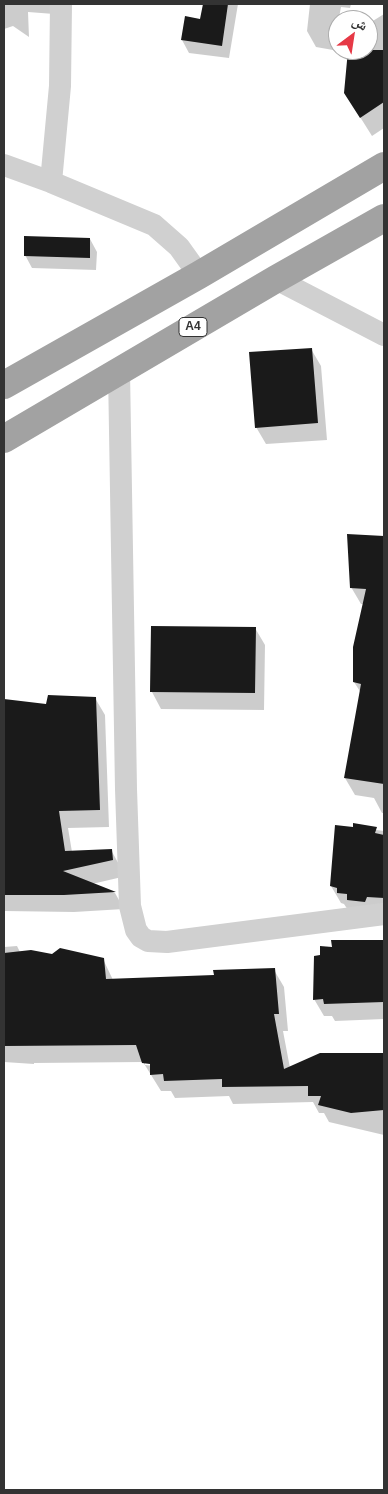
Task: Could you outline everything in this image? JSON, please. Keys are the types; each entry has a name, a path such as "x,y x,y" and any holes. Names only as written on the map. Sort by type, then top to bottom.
{"highway":[{"path":"4,385 199,275 384,166"},
{"name":"A4","path":"4,439 276,279 384,218"}],"street":[{"path":"51,182 60,86 61,4"},
{"path":"4,165 51,182 154,225 179,247 199,275"},
{"path":"276,279 384,335"},
{"path":"119,371 126,789 130,906 136,930 141,937 148,941 167,942 384,914"}],"building":[{"path":"203,4 228,4 222,46 181,40 185,16 200,19"},
{"path":"378,50 384,50 384,102 360,118 344,93 347,60 378,60"},
{"path":"24,236 90,238 90,258 24,256"},
{"path":"312,348 318,423 255,428 249,352"},
{"path":"347,534 384,536 384,784 344,778 361,684 353,682 353,647 366,589 350,588"},
{"path":"151,626 256,627 255,693 150,692"},
{"path":"48,695 96,697 100,810 59,811 65,851 112,849 113,860 63,871 116,892 64,895 4,895 4,699 46,704"},
{"path":"353,823 377,827 375,833 384,835 384,898 367,897 365,902 347,900 347,894 337,893 337,888 330,886 335,825 353,827"},
{"path":"331,940 384,940 384,1002 324,1004 323,999 313,1000 314,956 320,955 320,946 332,947"},
{"path":"60,948 104,958 106,979 214,975 213,970 275,968 279,1014 274,1014 284,1069 320,1053 384,1053 384,1110 351,1113 318,1105 321,1096 308,1096 308,1086 222,1087 222,1079 164,1081 163,1074 150,1075 150,1064 142,1063 136,1045 4,1046 4,953 31,950 52,954"}]}
